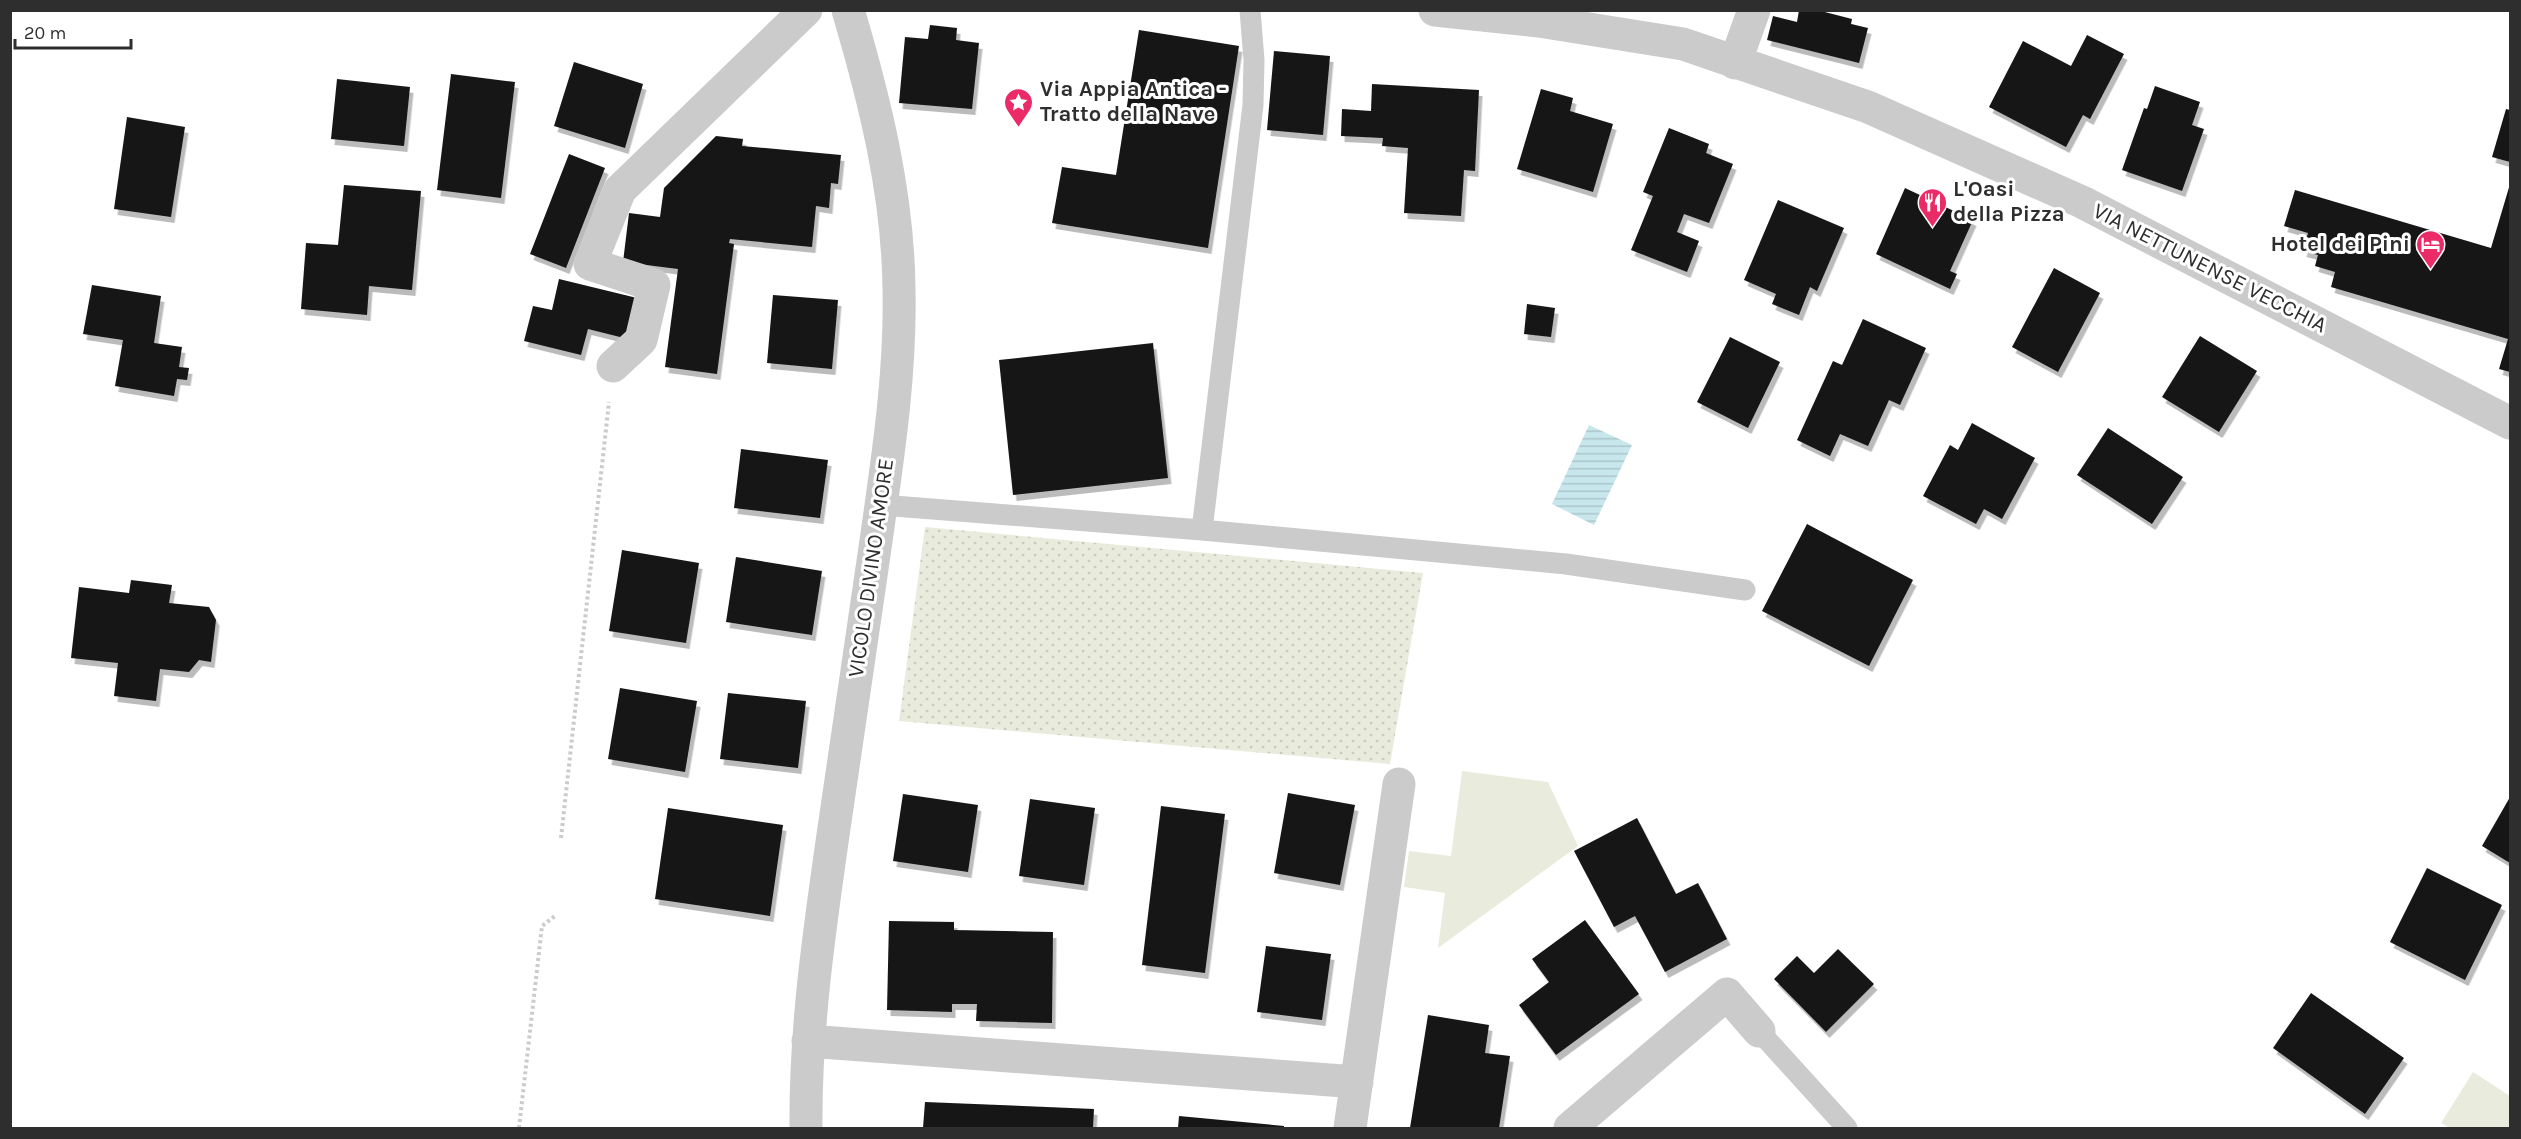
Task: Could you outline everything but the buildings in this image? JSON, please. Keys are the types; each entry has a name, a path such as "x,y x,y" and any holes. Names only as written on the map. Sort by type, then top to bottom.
{"street":[{"path":"613,366 641,340 654,285 590,264 620,190 806,10"},
{"name":"VICOLO DIVINO AMORE","path":"806,1128 808,1041 816,952 881,505 898,346 898,260 894,204 868,78 848,10"},
{"name":"VIA NETTUNENSE VECCHIA","path":"1436,10 1539,21 1683,44 1868,107 2082,202 2511,423"},
{"path":"1735,63 1754,10"},
{"path":"1350,1128 1399,784"},
{"path":"1570,1128 1727,994 1759,1031"},
{"path":"808,1041 1357,1082"}],"lane":[{"path":"1202,530 1252,105 1254,60 1250,10"},
{"path":"881,505 1202,530 1566,564 1744,590"},
{"path":"1759,1031 1847,1128"}],"path":[{"path":"561,838 613,366"},
{"path":"519,1128 542,926 555,916"}],"green space":[{"path":"925,527 1423,573 1390,764 899,721"},
{"path":"1462,771 1548,782 1578,846 1438,948 1445,893 1404,887 1409,851 1451,856"},
{"path":"2473,1072 2510,1096 2510,1128 2450,1128 2441,1123"}],"water":[{"path":"1589,425 1632,445 1594,525 1552,504"}],"place":[{"name":"Via Appia Antica - Tratto della Nave","path":"1019,128"},
{"name":"L'Oasi della Pizza","path":"1932,228"},
{"name":"Hotel dei Pini","path":"2431,270"}]}
